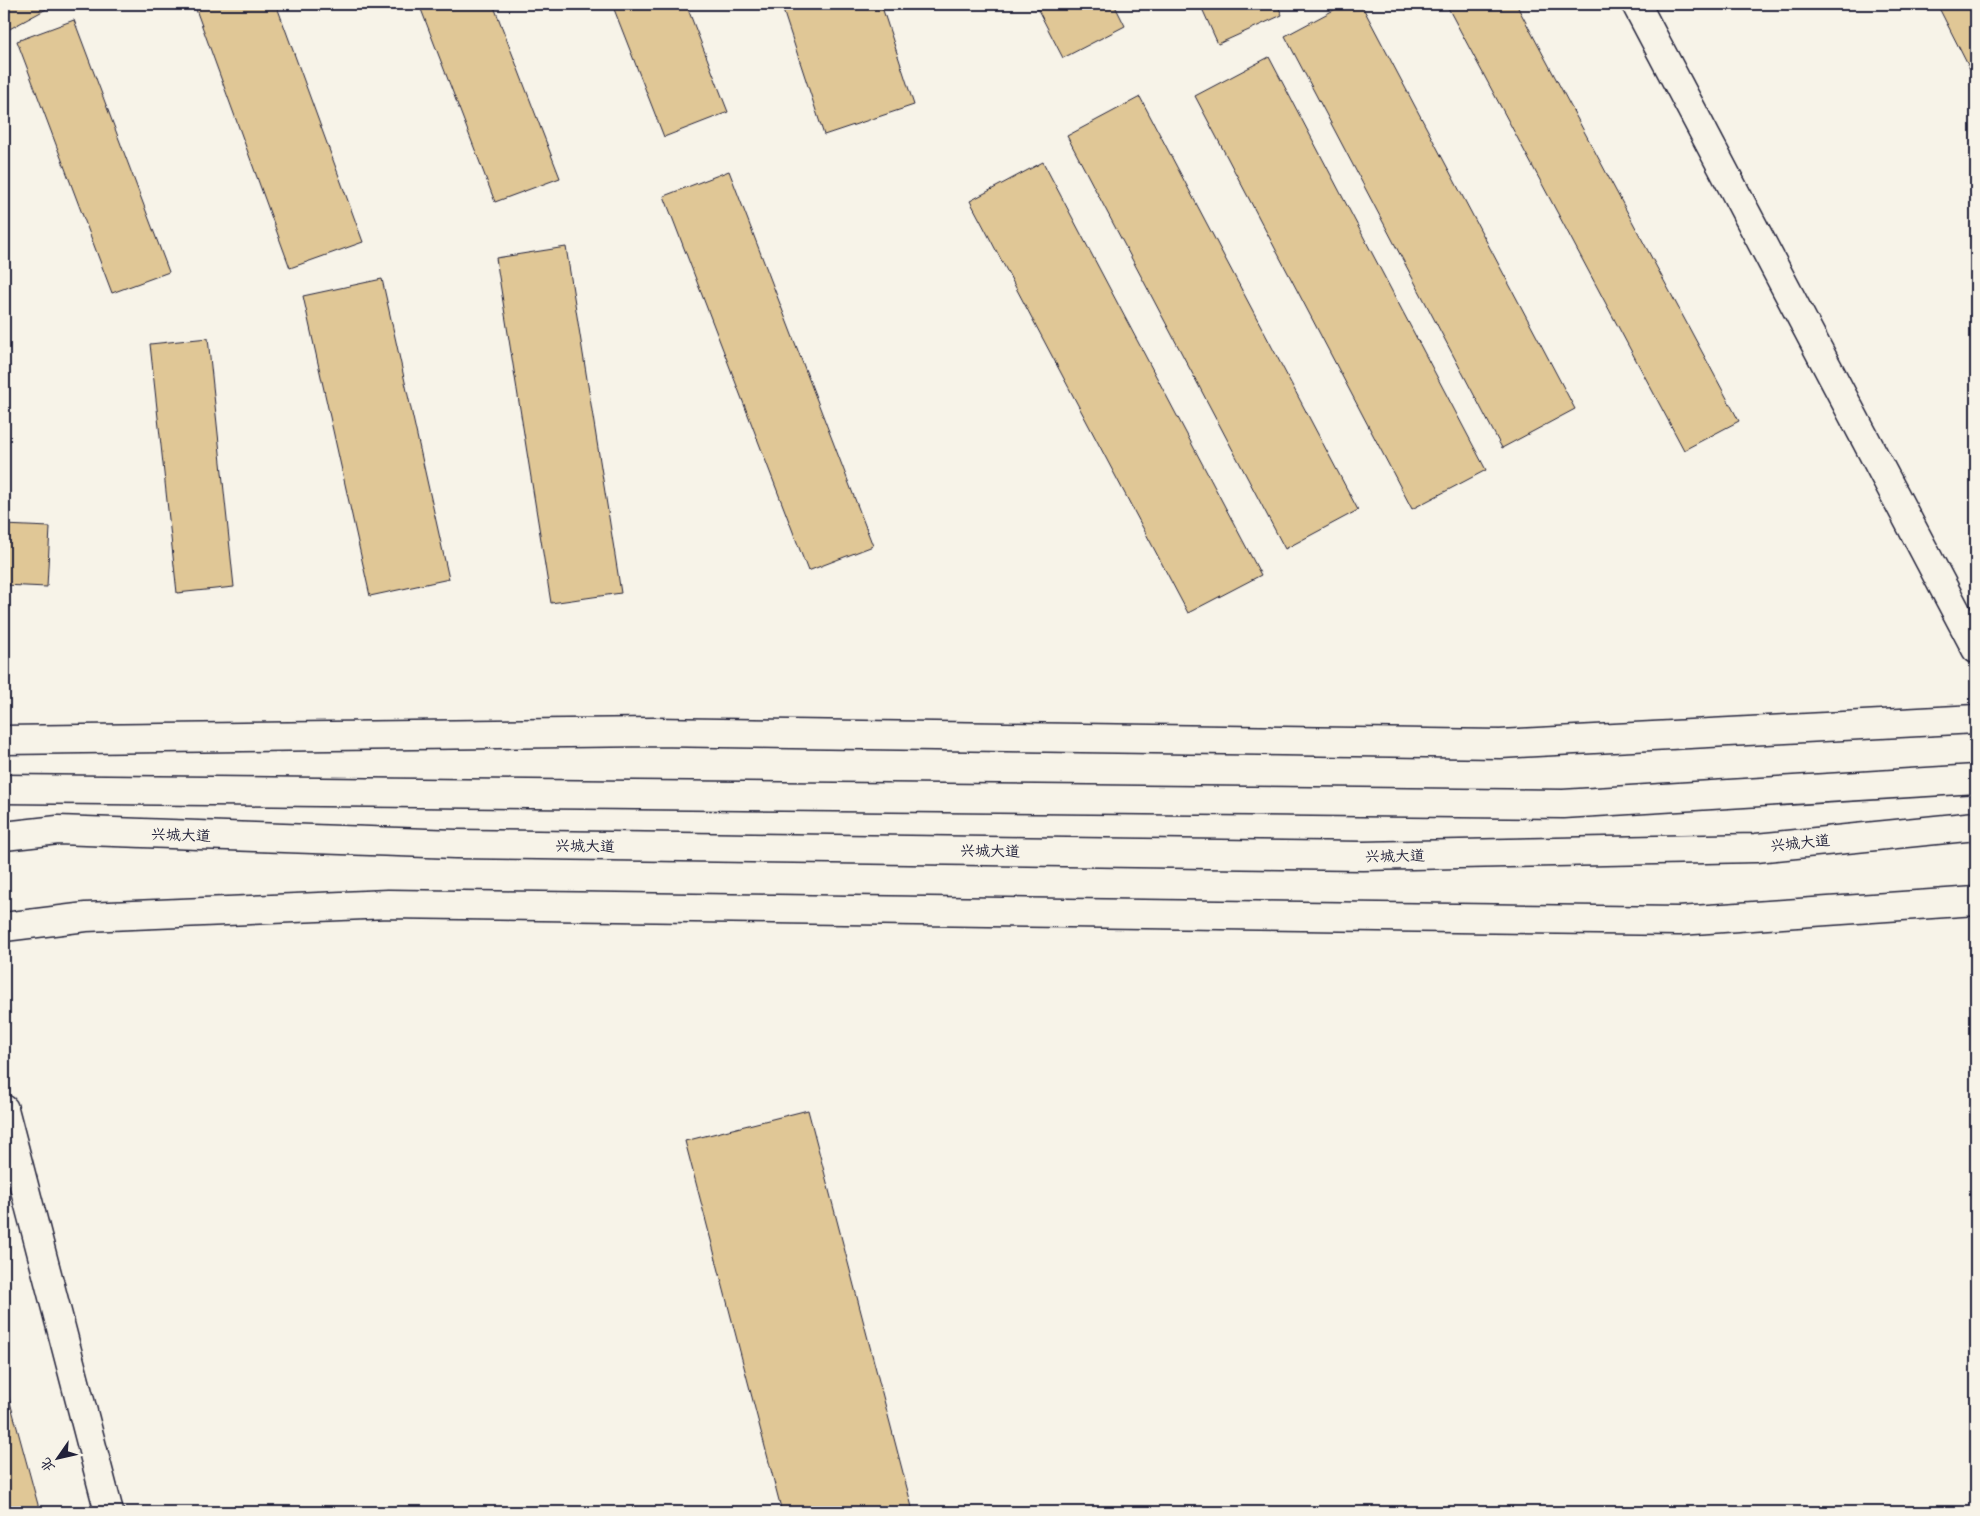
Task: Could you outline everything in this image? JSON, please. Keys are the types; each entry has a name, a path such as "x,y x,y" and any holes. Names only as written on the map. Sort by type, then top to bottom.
{"street":[{"path":"1636,4 1976,649"},
{"path":"4,740 654,732 1500,744 1976,719"},
{"path":"4,789 1563,804 1976,779"},
{"name":"兴城大道","path":"4,836 58,830 456,844 1364,856 1756,848 1976,826"},
{"path":"4,926 86,917 388,904 1679,921 1976,901"},
{"path":"4,1110 110,1512"}],"building":[{"path":"4,4 49,4 50,7 4,32"},
{"path":"194,4 276,4 363,242 290,268"},
{"path":"419,4 493,4 560,178 495,202"},
{"path":"612,4 686,4 728,112 664,137"},
{"path":"781,4 881,4 914,105 824,135"},
{"path":"1035,4 1114,4 1125,26 1063,58"},
{"path":"1200,4 1277,4 1282,15 1218,44"},
{"path":"1345,4 1361,4 1575,409 1502,448 1285,36"},
{"path":"1446,4 1516,4 1739,421 1684,450"},
{"path":"1937,4 1976,4 1976,81"},
{"path":"74,20 169,272 112,293 17,41"},
{"path":"1269,57 1486,470 1412,509 1195,96"},
{"path":"1140,97 1358,510 1285,549 1067,136"},
{"path":"1043,162 1261,575 1188,613 970,201"},
{"path":"729,171 873,546 808,571 664,196"},
{"path":"566,247 621,593 551,603 496,258"},
{"path":"382,279 449,579 370,596 303,296"},
{"path":"208,338 234,587 177,593 150,344"},
{"path":"4,525 50,527 47,587 4,585"},
{"path":"808,1110 913,1511 782,1512 685,1141"},
{"path":"4,1380 40,1512 4,1512"}]}
